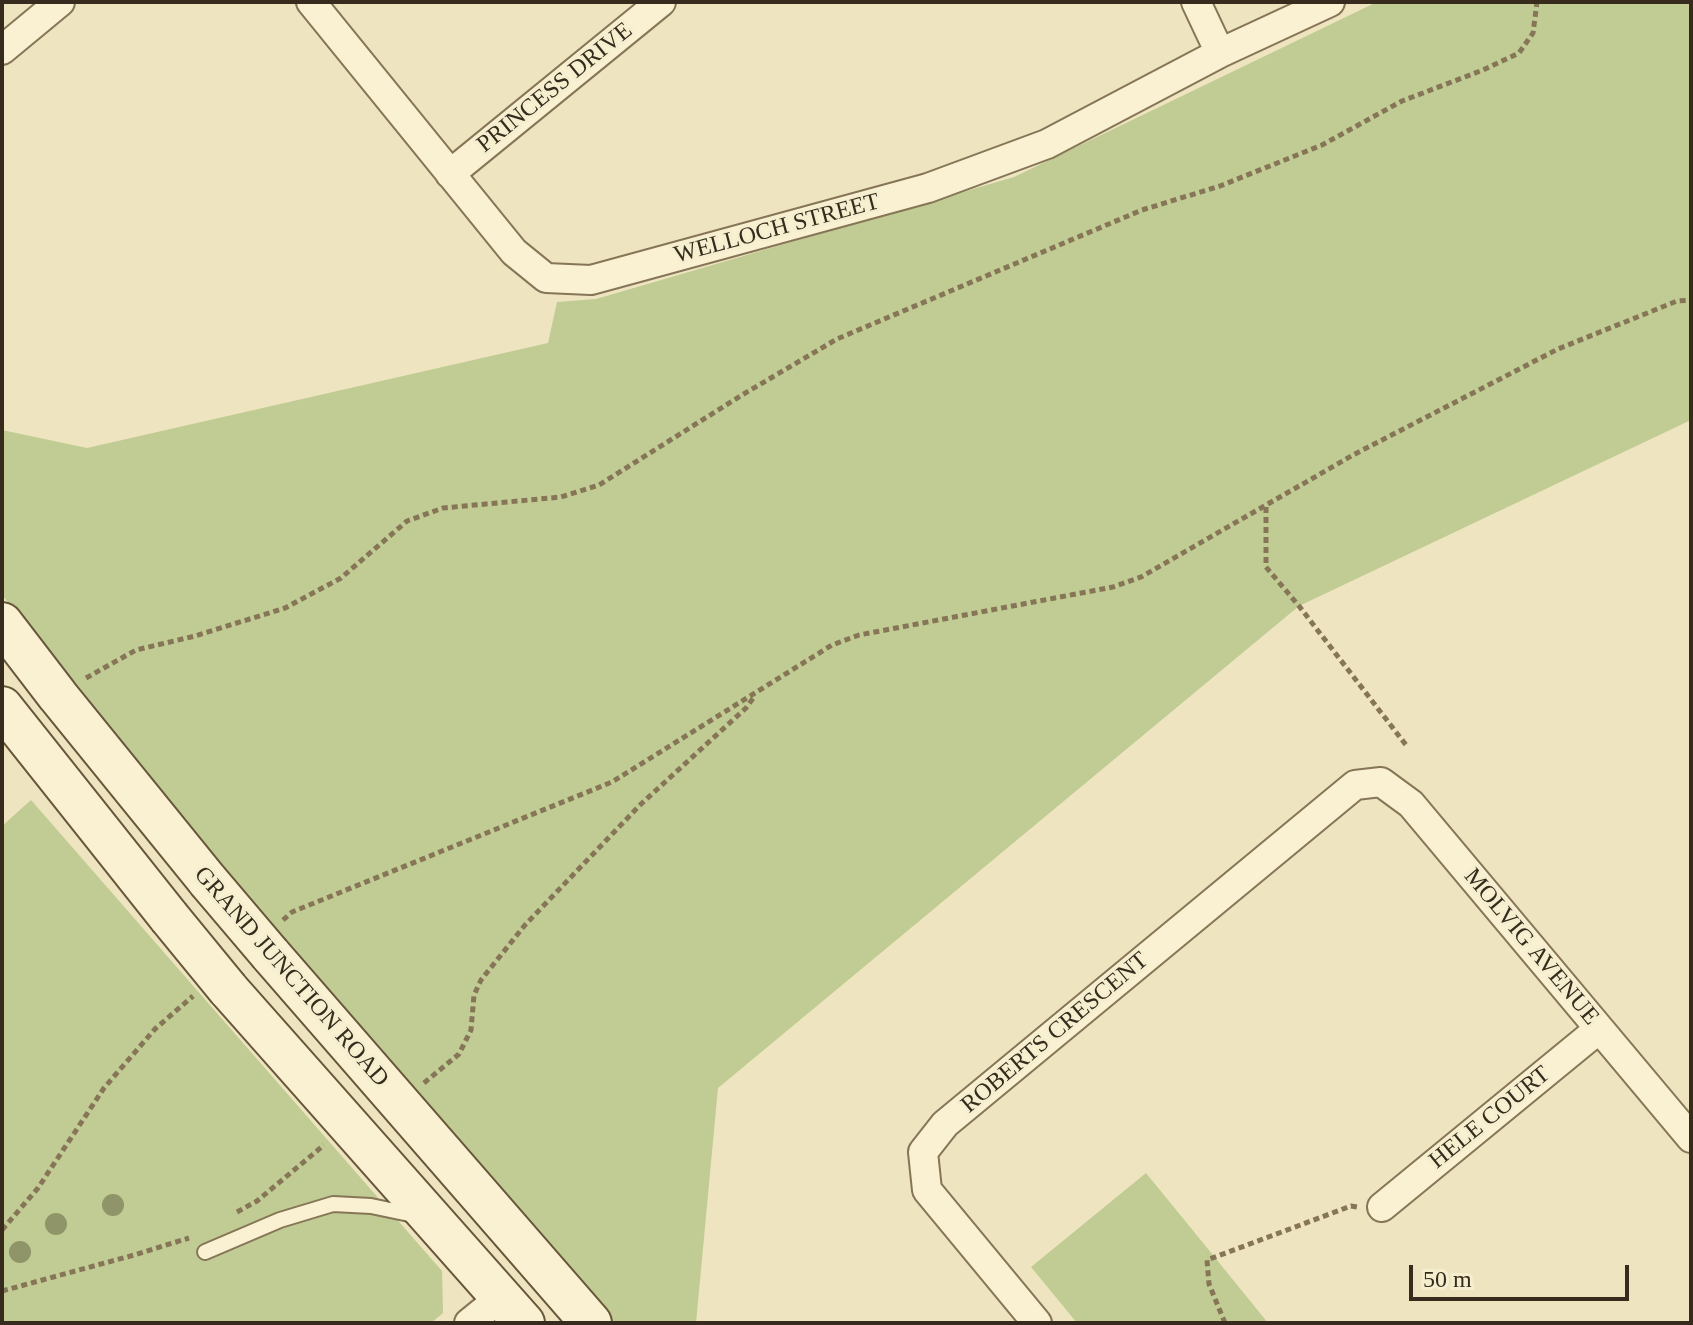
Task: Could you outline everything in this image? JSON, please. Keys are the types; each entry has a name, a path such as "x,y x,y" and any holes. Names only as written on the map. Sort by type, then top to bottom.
{"main road":[{"name":"GRAND JUNCTION ROAD","path":"2,623 208,881 275,938 400,1103 591,1323"},
{"path":"2,645 7,713 169,917 214,989 345,1122 513,1310 539,1264"}],"street":[{"path":"2,50 60,2"},
{"name":"WELLOCH STREET","path":"311,2 514,252 546,278 591,280 928,188 1047,144 1220,53 1330,2"},
{"name":"PRINCESS DRIVE","path":"450,174 661,2"},
{"path":"1196,2 1220,53"},
{"name":"MOLVIG AVENUE","path":"1355,785 1381,782 1411,804 1691,1138"},
{"name":"ROBERTS CRESCENT","path":"1037,1323 927,1190 923,1152 945,1124 1355,785"},
{"name":"HELE COURT","path":"1382,1207 1599,1029"},
{"path":"469,1323 513,1310"}],"lane":[{"path":"205,1252 280,1220 333,1204 371,1206 432,1219"}],"path":[{"path":"58,696 136,650 195,636 285,608 341,578 407,521 443,508 561,497 599,485 837,339 1142,210 1220,186 1322,145 1402,101 1519,53 1533,33 1537,2"},
{"path":"275,938 292,912 612,782 832,645 859,635 1113,587 1141,577 1353,455 1558,349 1677,301 1691,300"},
{"path":"1266,506 1266,567 1406,745"},
{"path":"400,1103 459,1054 471,1030 474,995 481,980 525,925 641,804 746,708 757,693"},
{"path":"2,1230 38,1188 104,1088 155,1029 214,989"},
{"path":"234,1214 257,1201 310,1157 345,1122"},
{"path":"1225,1323 1209,1284 1207,1260 1351,1206 1382,1207"},
{"path":"2,1291 199,1235"}],"green space":[{"path":"1377,2 1691,2 1691,420 1299,606 718,1088 696,1323 611,1323 299,961 2,595 2,430 87,448 548,343 557,302 596,299 1014,177"},
{"path":"31,800 442,1271 443,1313 431,1323 2,1323 2,826"},
{"path":"1146,1173 1268,1323 1077,1323 1031,1267"}]}
